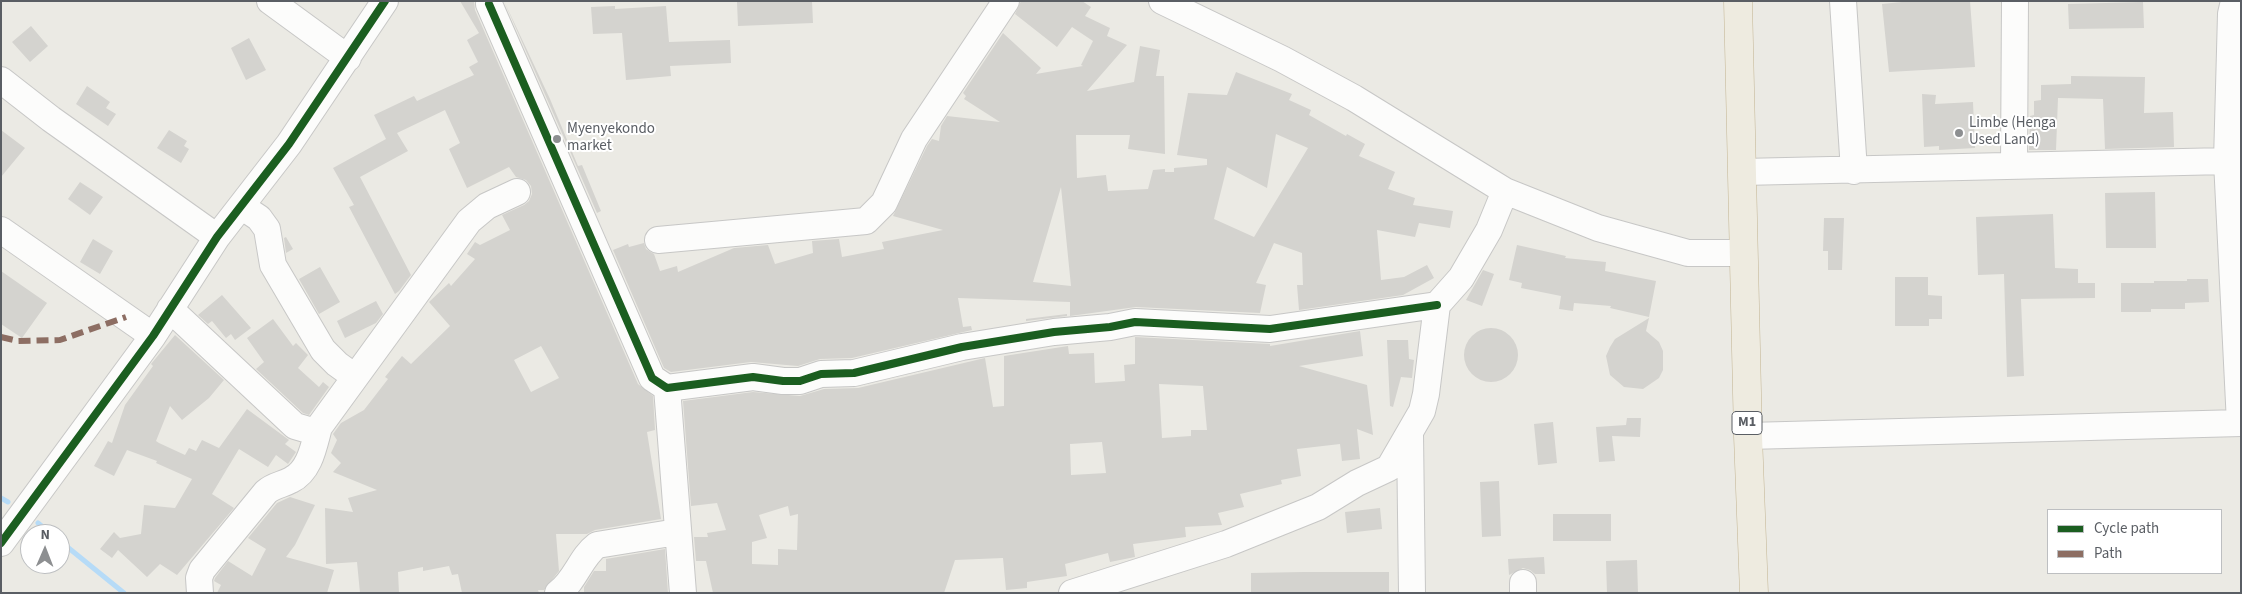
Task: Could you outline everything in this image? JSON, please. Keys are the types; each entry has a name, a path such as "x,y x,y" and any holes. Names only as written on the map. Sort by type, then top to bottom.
{"highway":[{"name":"M1","path":"1738,1 1748,436 1757,592"}],"street":[{"path":"270,1 348,58"},
{"path":"1,543 153,336 217,237 289,144 385,1"},
{"path":"658,240 866,221 884,203 914,139 1006,1"},
{"path":"1162,1 1354,98 1505,191 1598,228 1688,253 1744,253"},
{"path":"1843,1 1854,170"},
{"path":"2014,165 2015,1"},
{"path":"1748,436 2241,423 2227,161 2231,14 2234,1"},
{"path":"489,4 652,378 667,388 752,377 800,381 821,374 854,373 886,367 962,347 1054,332 1110,327 1135,322 1260,330 1437,305"},
{"path":"1,80 51,119 217,237"},
{"path":"1742,172 2227,161"},
{"path":"1072,593 1226,544 1318,506 1357,483 1389,468 1422,411 1426,394 1437,305 1461,278 1489,230 1505,191"},
{"path":"200,593 199,578 202,570 272,486 291,480 301,472 310,457 319,427 469,221 487,206 517,192"},
{"path":"241,206 259,218 267,228 273,265 323,350 337,364 355,377"},
{"path":"1,230 153,336"},
{"path":"170,309 295,426 312,431 319,427"},
{"path":"667,388 683,593"},
{"path":"1410,434 1412,593"},
{"path":"558,593 568,586 588,554 597,546 677,532"}],"building":[{"path":"460,1 474,1 475,10 638,384 653,396 655,430 647,432 661,519 595,530 587,534 556,534 559,571 544,590 538,590 539,593 462,593 458,574 452,575 449,566 423,571 423,567 398,572 399,593 360,593 357,562 326,564 325,508 353,512 348,498 377,490 333,472 341,463 331,453 337,440 333,434 341,423 364,410 388,379 385,377 402,356 411,364 450,326 429,302 449,283 451,286 475,259 467,254 475,242 480,245 510,230 502,215 524,205 529,201 532,194 531,186 526,180 516,177 509,167 467,188 449,149 460,143 445,110 397,133 408,151 360,177 411,275 395,294 349,207 354,205 333,168 386,139 374,115 414,96 417,101 474,75 469,67 478,62 467,40 479,33","holes":["541,346 559,378 531,392 514,360"]},
{"path":"504,1 550,99 578,166 582,165 601,211 597,213"},
{"path":"812,1 813,23 738,26 737,2"},
{"path":"1021,1 1082,1 1091,7 1085,16 1110,28 1107,36 1127,45 1087,91 1134,82 1140,46 1160,50 1156,76 1164,76 1165,154 1128,149 1130,135 1076,135 1077,178 1106,175 1108,191 1148,189 1153,170 1165,169 1165,172 1174,172 1174,168 1207,165 1207,159 1177,155 1188,93 1227,95 1236,72 1292,94 1289,100 1311,110 1309,115 1346,136 1347,134 1365,144 1359,156 1395,172 1388,189 1415,198 1413,205 1453,211 1450,228 1419,223 1415,237 1377,230 1381,280 1404,277 1427,265 1434,278 1403,295 1299,310 1297,285 1303,285 1302,253 1274,243 1256,283 1266,285 1260,313 1136,307 1070,316 1070,302 958,298 963,327 971,326 972,330 852,358 820,359 798,366 751,362 671,372 664,368 613,250 628,244 629,247 644,243 646,249 654,254 660,271 677,266 678,272 734,248 768,245 775,264 813,253 812,241 839,239 842,257 884,249 882,242 943,230 893,216 927,146 932,139 939,141 941,126 947,116 1000,122 964,99 966,96 963,93 1003,33 1041,68 1036,74 1083,66 1081,65 1093,41 1072,27 1057,47 1015,14","holes":["1276,134 1308,148 1254,237 1214,219 1227,167 1267,188","1061,187 1071,286 1033,282"]},
{"path":"1912,1 1970,1 1975,67 1889,72 1882,4"},
{"path":"2143,2 2144,28 2069,29 2068,4"},
{"path":"615,6 615,9 666,6 669,42 730,40 731,63 670,66 671,76 626,80 622,33 593,34 591,7"},
{"path":"31,26 48,46 30,62 12,42"},
{"path":"249,38 266,70 246,80 231,48"},
{"path":"2071,76 2145,77 2144,113 2173,112 2174,147 2105,149 2103,99 2058,98 2056,150 2029,150 2030,116 2034,115 2034,101 2041,100 2041,85 2071,84"},
{"path":"87,86 110,102 106,108 116,114 108,126 76,104"},
{"path":"1922,94 1936,95 1935,104 1973,102 1975,148 1939,150 1939,146 1924,147"},
{"path":"1,130 25,148 1,177"},
{"path":"169,130 187,141 184,146 189,149 181,163 157,148"},
{"path":"80,182 103,197 90,215 68,199"},
{"path":"2155,192 2156,248 2106,248 2105,193"},
{"path":"2053,214 2055,268 2078,269 2078,283 2095,283 2095,298 2021,299 2024,376 2007,377 2004,274 1978,275 1976,217"},
{"path":"1824,218 1844,218 1842,270 1828,270 1828,251 1823,251"},
{"path":"286,237 293,249 286,253 284,238"},
{"path":"93,239 113,251 100,274 80,262"},
{"path":"1517,245 1566,256 1565,258 1606,262 1605,271 1656,281 1649,317 1610,308 1611,306 1574,303 1573,311 1559,309 1561,296 1521,288 1522,283 1509,280"},
{"path":"320,267 340,302 319,314 299,279"},
{"path":"1483,270 1494,274 1482,306 1466,300"},
{"path":"1,271 47,303 22,338 1,324"},
{"path":"1895,277 1928,277 1928,295 1942,296 1942,319 1929,319 1929,326 1895,326"},
{"path":"2187,279 2208,279 2209,302 2185,303 2185,309 2151,309 2151,312 2121,312 2121,283 2187,281"},
{"path":"222,295 251,328 235,340 231,334 226,338 212,321 208,324 198,315"},
{"path":"376,301 383,314 376,323 345,338 337,321"},
{"path":"1067,314 1067,316 1026,321 1026,319"},
{"path":"1649,318 1646,331 1659,342 1663,351 1663,370 1659,378 1643,389 1624,387 1610,375 1606,356 1615,339"},
{"path":"273,319 293,346 296,343 308,355 298,368 319,387 323,382 329,387 309,415 303,413 256,369 264,362 247,338"},
{"path":"1486,328 1496,328 1510,336 1516,345 1518,355 1516,365 1510,374 1496,382 1486,382 1476,377 1469,370 1464,360 1464,350 1469,340 1476,333"},
{"path":"1360,331 1363,356 1299,366 1367,385 1373,435 1357,429 1360,459 1342,461 1340,444 1297,449 1301,476 1281,480 1282,484 1240,494 1244,507 1218,513 1222,525 1185,527 1186,537 1133,544 1135,557 1110,562 1108,553 1065,564 1067,576 1027,582 1027,588 1006,590 1003,558 955,560 944,593 713,593 706,561 696,561 694,537 708,537 707,533 726,530 717,503 691,506 683,401 753,392 800,396 824,389 858,388 985,358 993,407 1004,406 1004,356 1068,346 1069,354 1094,353 1095,383 1125,381 1124,365 1135,364 1135,337 1270,344 1270,346","holes":["1159,384 1203,386 1207,430 1191,430 1191,436 1162,438","1102,442 1106,473 1071,475 1070,444","788,506 790,516 798,514 797,550 778,549 778,565 752,564 752,542 767,538 759,515"]},
{"path":"175,335 224,380 209,398 182,420 170,406 156,441 185,455 189,448 196,451 202,440 219,448 247,409 289,440 285,444 296,452 288,464 276,455 268,467 239,449 212,494 234,508 177,575 160,564 147,577 118,550 112,558 100,549 114,532 120,538 141,534 144,505 175,508 192,479 156,463 157,461 127,450 114,476 94,466 108,441 112,443 125,405 153,366 151,364"},
{"path":"1387,340 1408,340 1409,359 1414,360 1412,378 1401,377 1393,407 1390,406"},
{"path":"1627,418 1641,418 1640,437 1612,436 1615,461 1599,462 1596,427 1626,425"},
{"path":"1553,422 1557,463 1538,465 1534,424"},
{"path":"1499,481 1501,536 1482,537 1480,482"},
{"path":"290,497 315,505 295,545 286,557 334,570 327,593 217,593 221,585 214,581 215,578 228,561 252,576 266,549 248,538 277,503"},
{"path":"1380,508 1382,529 1347,533 1345,512"},
{"path":"1553,514 1611,514 1611,541 1553,541"},
{"path":"665,549 668,593 584,593 584,587 594,571 606,571 606,559"},
{"path":"1544,557 1545,574 1535,574 1523,568 1509,575 1508,559"},
{"path":"1637,560 1638,593 1607,593 1606,561"},
{"path":"1389,572 1389,593 1251,593 1251,573"}],"waterway":[{"path":"1,498 8,502"},
{"path":"70,549 124,593"}],"marked path":[{"path":"1,337 18,341 60,340 126,317"}],"cycle path":[{"path":"1,543 153,336 217,237 289,144 385,1"},
{"path":"489,4 652,378 667,388 753,377 800,381 821,374 854,373 962,347 1054,332 1110,327 1135,322 1270,329 1437,305"}],"place":[{"name":"Limbe (Henga Used Land)","path":"1959,133"},
{"name":"Myenyekondo market","path":"557,139"}]}
